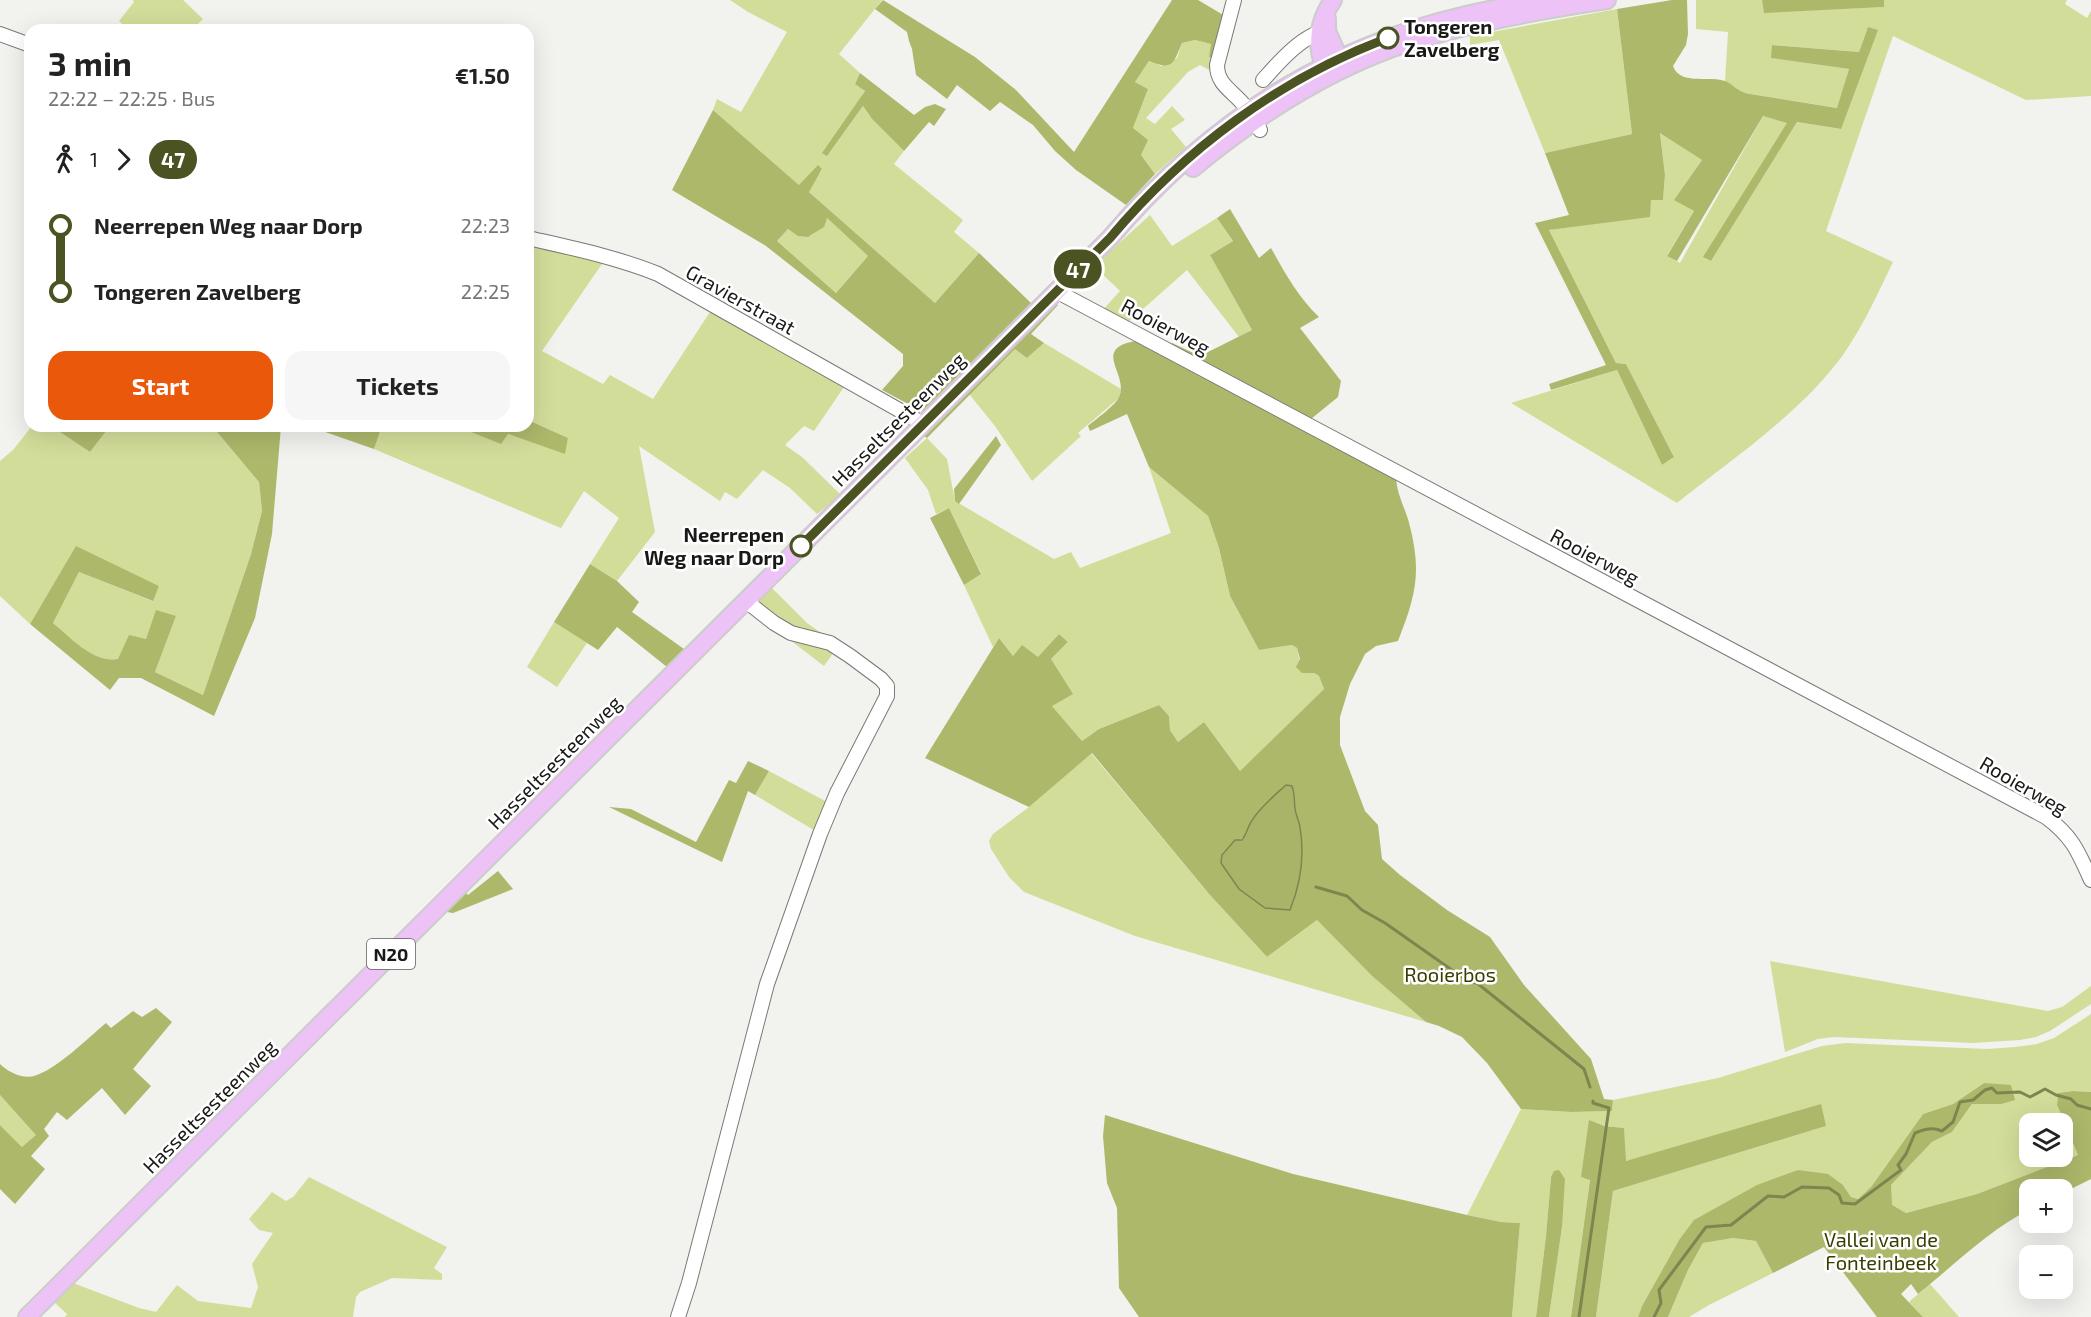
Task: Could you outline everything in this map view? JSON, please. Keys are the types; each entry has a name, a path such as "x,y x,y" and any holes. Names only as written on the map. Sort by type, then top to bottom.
{"main road":[{"name":"Hasseltsesteenweg","path":"27,1317 1110,238 1173,171 1213,136 1254,121 1333,66 1394,35 1448,18 1517,4 1552,0"},
{"name":"Hasseltsesteenweg","path":"1333,66 1438,34 1545,10 1607,0"},
{"path":"1330,6 1320,52 1333,66"}],"street":[{"path":"1234,0 1217,65 1217,73 1222,83 1243,104 1254,121"},
{"path":"1263,80 1305,39 1323,31"},
{"path":"0,34 24,43"},
{"name":"Gravierstraat","path":"534,239 594,253 658,274 915,419 922,426"},
{"name":"Rooierweg","path":"1056,291 2046,817 2062,828 2078,850 2091,880"},
{"path":"678,1317 767,984 820,834 837,793 887,696 887,686 850,656 830,643 791,633 746,601"}],"shaded area":[{"path":"133,0 183,0 203,19 198,24 122,24 119,21 134,2"},
{"path":"730,0 882,0 839,54 860,73 855,84 865,90 827,156 863,106 872,119 904,151 894,164 963,220 954,232 979,253 935,303 808,191 822,170 818,166 800,186 713,110 717,99 741,112 787,32"},
{"path":"1696,0 1762,0 1764,12 1884,7 1884,0 2067,0 2065,4 2087,18 2091,11 2091,96 2026,100 1893,36 1826,231 1893,262 1858,330 1828,374 1767,433 1677,503 1511,403 1617,370 1662,465 1674,457 1626,364 1616,363 1549,230 1649,216 1651,200 1663,200 1665,175 1660,132 1702,160 1675,199 1694,211 1667,255 1680,263 1763,116 1788,123 1704,257 1711,261 1797,122 1840,129 1868,27 1859,52 1772,45 1772,58 1849,69 1838,108 1738,91 1725,81 1728,32 1696,29"},
{"path":"1617,9 1632,134 1545,153 1499,40 1470,45 1470,36"},
{"path":"1195,40 1212,44 1209,57 1214,59 1213,72 1200,65 1188,72 1146,118 1155,124 1172,106 1185,120 1171,129 1186,147 1155,174 1141,155 1133,128 1148,89 1135,82 1149,61 1161,66 1177,58 1182,43"},
{"path":"1150,215 1172,246 1217,218 1233,241 1210,255 1252,330 1239,337 1187,270 1126,324 1102,311 1120,291 1094,266"},
{"path":"827,218 868,256 836,293 777,241 788,229 801,236 810,235"},
{"path":"534,244 604,261 542,351 603,384 610,375 653,399 712,309 769,345 844,387 814,431 804,426 785,445 802,457 841,495 817,514 790,488 763,470 737,499 725,492 720,501 639,446 655,532 617,581 590,564 619,518 584,491 561,528 374,449 380,432 472,432 500,443 507,434 565,453 568,438 534,423"},
{"path":"1044,343 1121,389 1119,398 1078,433 1081,436 1032,481 995,426 969,394 1016,348 1027,358"},
{"path":"27,432 60,432 90,452 105,432 217,432 259,482 262,511 251,554 203,695 155,672 176,616 118,659 108,659 91,654 53,623 79,572 152,601 159,586 76,547 30,624 0,596 0,461 13,450"},
{"path":"927,438 947,459 955,501 1054,559 1071,552 1080,568 1171,533 1149,467 1208,516 1219,548 1230,596 1259,650 1292,645 1297,648 1302,673 1314,673 1319,676 1324,689 1240,771 1204,722 1178,742 1170,730 1169,716 1159,705 1099,729 1082,741 1052,706 1051,659 1068,642 1059,634 1038,658 1013,656 999,638 993,647 964,585 981,573 949,508 936,514 928,490 905,458"},
{"path":"771,587 807,623 834,642 794,631 758,605 758,599"},
{"path":"554,622 587,643 557,687 527,667"},
{"path":"773,627 836,649 824,666"},
{"path":"1091,753 1210,895 1267,957 1317,920 1372,976 1426,1022 1135,936 1024,892 1009,877 991,849 989,841 993,834 1029,807"},
{"path":"769,771 829,803 817,832 755,795"},
{"path":"1286,785 1292,786 1293,789 1302,849 1299,880 1290,910 1265,908 1239,889 1221,863 1222,855 1235,840 1242,840 1258,812"},
{"path":"1770,961 2048,1011 2062,1007 2091,986 2091,1004 2050,1031 2020,1040 1973,1043 1834,1037 1818,1039 1785,1052"},
{"path":"2091,1014 2091,1092 2058,1093 2057,1105 2060,1113 2019,1113 2019,1167 2047,1167 1977,1194 1906,1213 1891,1205 1891,1185 1932,1142 1952,1132 1972,1104 2001,1104 1984,1083 1953,1104 1923,1114 1871,1187 1858,1199 1851,1197 1843,1185 1679,1240 1638,1317 1596,1317 1613,1191 1826,1126 1625,1161 1624,1128 1604,1126 1581,1177 1590,1179 1571,1317 1549,1317 1562,1227 1551,1177 1536,1317 1512,1317 1520,1223 1501,1222 1467,1215 1521,1109 1571,1112 1612,1111 1613,1100 1718,1078 1822,1046 1846,1043 1987,1049 2037,1044 2054,1038"},
{"path":"0,1095 37,1135 22,1147 0,1125"},
{"path":"2073,1143 2078,1155 2073,1157"},
{"path":"309,1177 447,1247 434,1268 442,1274 442,1280 392,1278 360,1292 356,1297 353,1317 65,1317 67,1314 54,1302 73,1283 139,1308 156,1312 177,1285 198,1301 251,1308 258,1287 252,1264 273,1233 259,1230 249,1219 272,1192 286,1201 293,1197"},
{"path":"1733,1238 1756,1241 1773,1273 1689,1317 1668,1317 1688,1270 1703,1243"},
{"path":"1930,1284 1959,1317 1923,1317 1909,1302"}],"green space":[{"path":"883,0 975,57 1016,90 1074,152 1172,0 1198,0 1225,16 1214,59 1209,57 1211,44 1195,40 1182,43 1171,64 1163,65 1149,61 1135,82 1148,89 1133,128 1148,140 1141,155 1155,174 1126,205 1076,170 1055,151 1033,125 1000,102 990,111 957,85 947,99 916,75 907,32 875,9"},
{"path":"1672,0 1687,0 1686,45 1673,66 1682,76 1696,79 1719,79 1750,94 1837,108 1849,69 1771,58 1772,45 1859,52 1868,27 1878,30 1841,129 1797,122 1711,261 1703,257 1787,123 1763,116 1677,261 1667,256 1694,211 1674,200 1702,160 1660,133 1665,175 1663,200 1651,200 1650,217 1549,230 1616,363 1626,364 1674,457 1662,465 1617,370 1551,390 1549,384 1606,365 1535,223 1569,215 1545,153 1632,134 1617,9"},
{"path":"1762,0 1884,0 1884,7 1764,13"},
{"path":"860,73 914,115 925,107 935,104 946,109 934,126 929,122 904,151 872,119 863,106 827,156 822,153 865,91 855,84"},
{"path":"713,110 799,185 818,165 822,169 809,192 935,303 979,253 1032,304 925,413 882,390 903,366 903,354 766,246 672,190","holes":["827,218 868,256 836,293 777,241 788,229 798,236 808,237 824,227"]},
{"path":"1230,209 1259,258 1271,248 1298,293 1319,317 1300,328 1341,381 1338,397 1311,419 1169,347 1172,343 1200,356 1252,330 1210,255 1233,241 1217,218"},
{"path":"1055,302 1058,305 1031,334 1044,343 1027,358 1015,349 927,438 921,434"},
{"name":"Rooierbos","path":"1142,340 1396,475 1398,492 1408,519 1415,553 1413,595 1398,641 1376,646 1365,654 1350,684 1340,717 1340,745 1365,811 1378,825 1382,859 1447,910 1490,937 1524,985 1591,1059 1604,1099 1613,1100 1612,1111 1571,1112 1521,1109 1487,1063 1462,1037 1426,1022 1372,976 1317,920 1267,957 1210,895 1092,753 1029,807 925,758 999,638 1013,656 1022,645 1038,657 1059,634 1068,642 1051,659 1073,694 1052,706 1082,741 1099,729 1159,705 1169,716 1170,730 1178,742 1204,722 1240,771 1324,689 1319,676 1314,673 1302,673 1296,667 1300,659 1297,648 1292,645 1259,650 1230,596 1219,548 1208,516 1149,467 1127,414 1090,431 1088,426 1110,408 1119,397 1120,379 1113,355 1117,348 1126,343","holes":["1294,793 1295,811 1300,827 1222,855 1246,835 1250,823 1276,794"]},
{"path":"534,423 568,438 565,454 508,434 501,444 471,432 534,432"},
{"path":"60,432 105,432 90,452"},
{"path":"217,432 280,432 272,534 255,618 214,716 141,678 119,678 110,690 30,624 76,546 159,586 153,601 79,572 53,623 91,653 109,659 118,659 129,635 146,639 156,610 176,616 155,672 203,695 251,554 262,511 259,482"},
{"path":"325,432 380,432 374,449"},
{"path":"996,436 1001,445 959,504 955,501 954,489"},
{"path":"949,508 981,574 964,585 930,518"},
{"path":"590,564 617,581 639,602 632,612 684,649 667,667 617,627 598,650 554,622"},
{"path":"748,761 769,771 755,795 748,791 722,862 609,807 631,809 696,842 729,780 736,783"},
{"path":"498,871 513,889 453,913 447,912 447,908 463,890 468,895"},
{"path":"156,1008 172,1022 133,1069 151,1086 125,1115 102,1088 67,1120 57,1112 44,1129 49,1136 31,1156 45,1169 15,1204 0,1189 0,1125 22,1147 36,1135 0,1095 0,1064 7,1070 25,1077 43,1073 62,1061 106,1023 111,1028 133,1011 142,1017"},
{"name":"Vallei van de Fonteinbeek","path":"1984,1083 2011,1085 2015,1100 2001,1104 1972,1104 1952,1132 1932,1142 1891,1185 1892,1205 1906,1213 1977,1194 2047,1167 2073,1167 2073,1157 2078,1155 2073,1143 2073,1113 2060,1113 2057,1105 2058,1093 2091,1092 2091,1179 2073,1188 2073,1179 2019,1179 2019,1215 2000,1227 1918,1294 1911,1284 1901,1294 1923,1317 1877,1317 1824,1247 1773,1273 1756,1241 1733,1238 1703,1243 1688,1270 1668,1317 1638,1317 1679,1240 1694,1220 1757,1185 1798,1170 1828,1174 1843,1185 1851,1197 1858,1199 1871,1187 1923,1114 1953,1104"},
{"path":"1821,1104 1826,1126 1613,1191 1596,1317 1571,1317 1590,1180 1581,1177 1589,1120 1604,1126 1624,1128 1626,1161"},
{"path":"1105,1115 1293,1174 1467,1215 1501,1222 1520,1223 1512,1317 1139,1317 1119,1288 1117,1208 1107,1183 1103,1136"},
{"path":"1559,1170 1565,1179 1562,1227 1549,1317 1536,1317 1551,1177 1554,1171"}],"waterway":[{"path":"1316,887 1347,896 1362,910 1385,923 1469,982 1477,983 1584,1069 1590,1087"},
{"path":"1654,1317 1661,1303 1659,1290 1706,1227 1731,1225 1768,1196 1784,1197 1802,1187 1829,1188 1839,1195 1842,1203 1855,1204 1901,1170 1898,1165 1906,1154 1915,1133 1928,1129 1942,1131 1953,1122 1960,1102 1973,1100 1985,1090 1992,1088 1997,1093 2020,1092 2030,1097 2045,1089 2071,1099 2077,1105 2091,1109"},
{"path":"1579,1317 1609,1108 1593,1103 1593,1101"}],"bus line":[{"name":"47","path":"801,546 1110,238 1152,191 1213,136 1273,94 1308,74 1356,50 1388,38"}],"place":[{"name":"Tongeren Zavelberg","path":"1388,38"},
{"name":"Neerrepen Weg naar Dorp","path":"801,546"}]}
